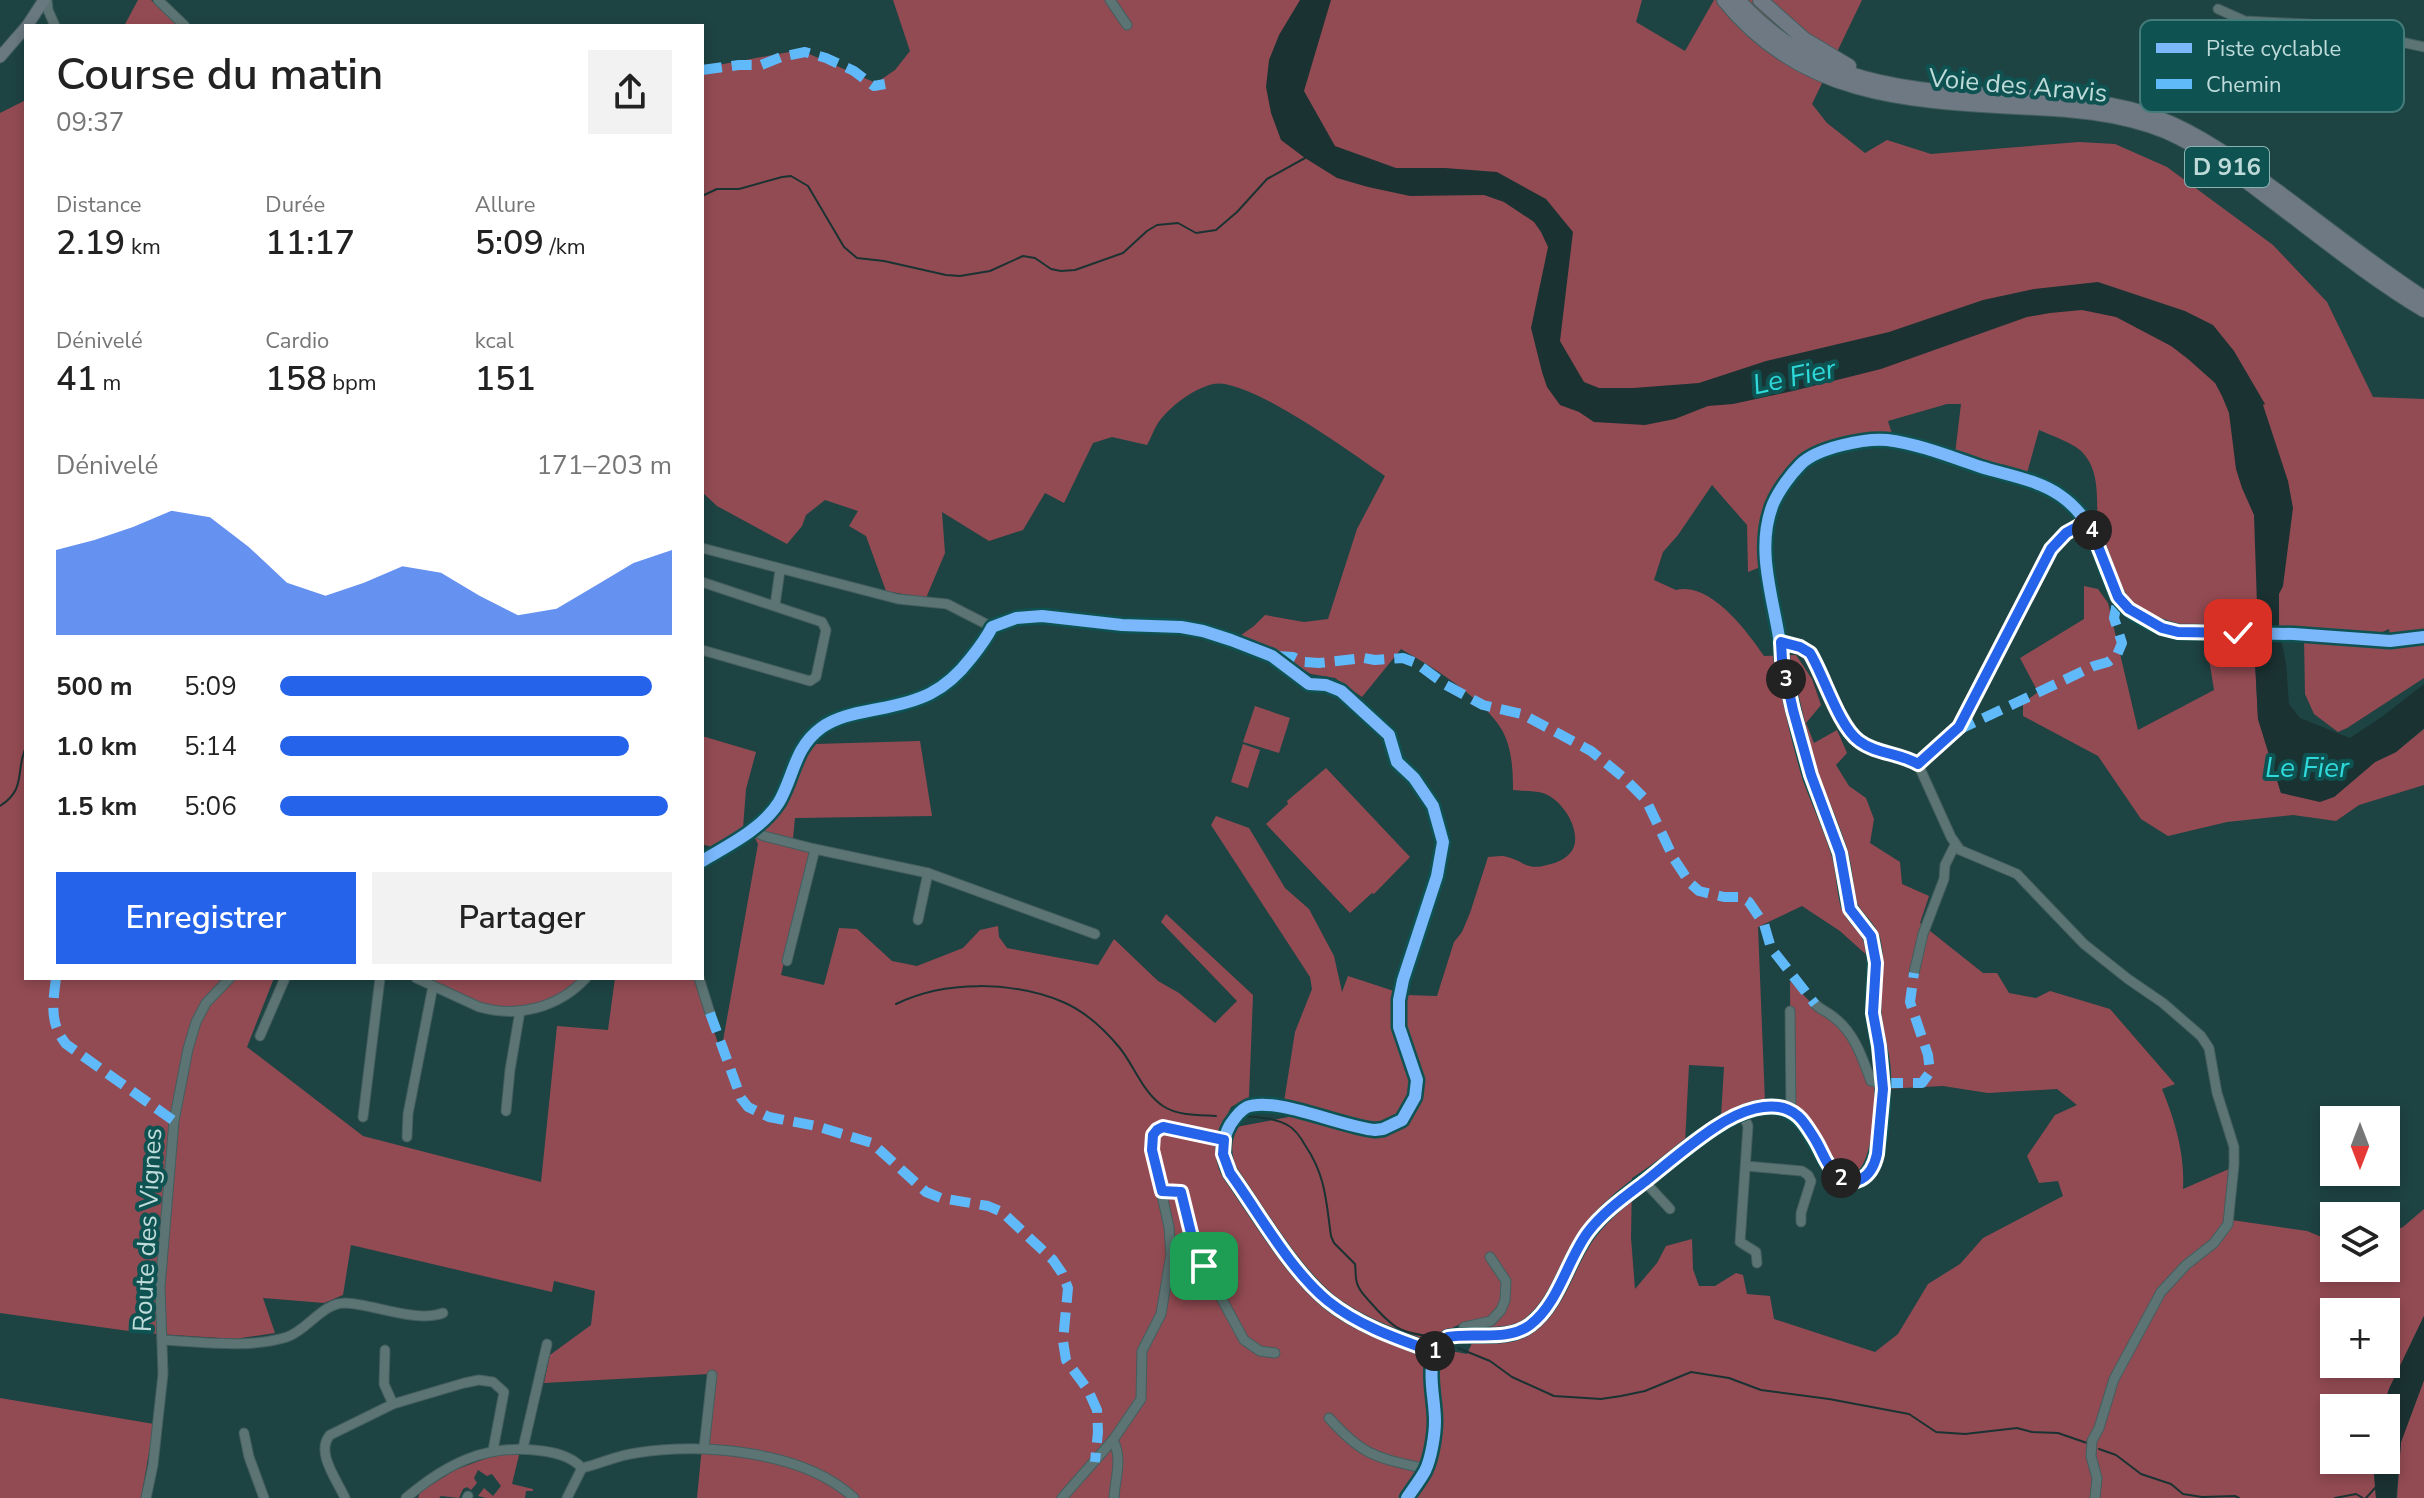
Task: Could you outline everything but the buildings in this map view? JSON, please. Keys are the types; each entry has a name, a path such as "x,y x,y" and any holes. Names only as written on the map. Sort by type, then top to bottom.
{"highway":[{"path":"1712,0 1758,34"},
{"name":"Voie des Aravis","path":"1724,0 1758,34 1790,58 1849,86 1877,94 1950,104 2085,111 2164,131 2216,160 2424,310"},
{"name":"Voie des Aravis","path":"1738,0 1779,38 1822,64 1870,81 1923,90 2098,103 2140,112 2171,123 2203,139 2237,162 2373,264 2424,298"},
{"path":"1760,0 1796,34 1833,58 1923,90"}],"main road":[{"path":"28,24 46,0"},
{"path":"0,57 24,28"}],"street":[{"path":"46,0 54,24"},
{"path":"158,0 183,24"},
{"path":"1110,0 1127,25"},
{"path":"2218,9 2243,20"},
{"path":"2404,43 2424,47"},
{"path":"1407,1498 1426,1469 1435,1423 1431,1368 1434,1352 1448,1337 1513,1333 1530,1325 1554,1296 1571,1259 1591,1229 1610,1209 1696,1140 1738,1114 1779,1107 1799,1117 1833,1171 1846,1180 1866,1177 1875,1162 1883,1083 1873,1013 1876,963 1871,936 1850,909 1840,853 1811,775 1793,710 1765,557 1767,527 1774,503 1803,461 1847,442 1886,440 2047,487 2072,505 2086,522 2118,597 2129,609 2162,628 2178,632 2294,634 2390,641 2424,637"},
{"path":"1918,764 1959,727 2051,549 2066,533 2086,522"},
{"path":"704,549 898,599 947,604 992,627"},
{"path":"775,605 780,570"},
{"path":"704,583 775,605 822,622 825,626 814,679 807,681 704,651"},
{"path":"704,860 752,830 776,806 794,762 820,729 851,714 908,703 936,692 960,672 992,627 1016,618 1042,616 1203,631 1260,651 1285,664 1309,684 1326,685 1341,691 1389,735 1397,762 1414,778 1433,806 1442,833 1442,853 1399,1000 1399,1027 1417,1080 1415,1097 1406,1116 1392,1125 1375,1130 1274,1106 1246,1108 1235,1118 1224,1140 1223,1154 1230,1173 1308,1282 1330,1302 1362,1322 1434,1352"},
{"path":"1781,642 1810,653 1855,738 1918,764 1955,845 1976,858 2017,874 2084,944 2189,1024 2207,1043 2235,1156 2228,1224 2214,1243 2186,1265 2161,1292 2114,1379 2090,1450 2097,1478 2095,1498"},
{"path":"752,830 815,849 928,873 1095,934"},
{"path":"1914,973 1923,934 1944,879 1945,865 1955,845"},
{"path":"787,961 815,849"},
{"path":"918,920 928,873"},
{"name":"Route des Vignes","path":"146,1498 153,1465 163,1374 161,1272 170,1153 179,1092 196,1022 206,1003 228,980"},
{"path":"260,1036 284,980"},
{"path":"363,1117 380,980"},
{"path":"420,980 479,1007 520,1011 549,1004 584,980"},
{"path":"700,980 710,1013"},
{"path":"407,1137 408,1114 433,986"},
{"path":"1815,1004 1846,1028 1867,1066 1871,1081 1883,1083"},
{"path":"506,1111 520,1011"},
{"path":"1790,1011 1791,1111"},
{"path":"1738,1114 1748,1126 1740,1242 1756,1252 1757,1263"},
{"path":"1062,1498 1113,1440 1141,1399 1142,1351 1161,1314 1171,1242 1152,1150 1153,1135 1157,1130 1169,1127 1224,1140"},
{"path":"1746,1166 1802,1171 1808,1175 1811,1181 1801,1222"},
{"path":"1645,1182 1670,1209"},
{"path":"1162,1191 1181,1192 1192,1237 1204,1266 1244,1340 1260,1351 1275,1353"},
{"path":"1461,1335 1464,1327 1491,1321 1505,1300 1506,1281 1490,1257"},
{"path":"162,1340 235,1344 286,1337 300,1331 328,1308 345,1303 428,1316 443,1313"},
{"path":"523,1448 547,1344"},
{"path":"385,1350 384,1384 393,1404"},
{"path":"704,1448 712,1375"},
{"path":"345,1498 324,1454 325,1440 393,1404 464,1383 479,1380 493,1382 504,1392 493,1450"},
{"path":"1329,1418 1345,1436 1366,1452 1426,1469"},
{"path":"244,1433 264,1498"},
{"path":"1113,1440 1119,1463 1114,1498"},
{"path":"408,1497 439,1473 493,1450 523,1448 564,1456 582,1468"},
{"path":"567,1498 582,1468 632,1453 704,1448 802,1466 820,1474 854,1498"}],"shaded area":[{"path":"138,0 151,0 176,23 176,24 125,24"},
{"path":"893,0 1642,0 1636,22 1685,51 1714,0 1862,0 1812,104 1827,123 1865,153 1887,140 1931,154 2079,142 2115,144 2167,167 2273,245 2327,302 2373,397 2424,399 2424,633 2390,637 2389,629 2378,634 2243,627 2189,628 2158,620 2135,605 2118,582 2114,565 2100,539 2095,479 2083,453 2039,430 2027,473 1955,454 1961,404 1947,404 1888,421 1893,437 1869,435 1838,439 1798,457 1763,509 1758,568 1748,572 1747,525 1712,485 1663,552 1654,580 1676,590 1689,589 1702,593 1714,600 1738,622 1764,656 1796,655 1812,679 1821,705 1806,723 1814,743 1837,730 1847,753 1836,765 1849,786 1866,798 1874,819 1870,843 1900,862 1902,884 1929,896 1920,923 1983,973 1997,973 2009,993 2036,998 2050,991 2110,1009 2175,1084 2162,1089 2178,1138 2183,1189 2229,1169 2225,1219 2307,1231 2320,1236 2320,1282 2400,1282 2400,1228 2424,1209 2424,1316 2400,1366 2400,1298 2320,1298 2320,1378 2394,1378 2387,1394 2320,1394 2320,1474 2374,1474 2376,1498 697,1498 709,1374 544,1383 550,1355 591,1325 595,1291 554,1281 552,1292 351,1245 343,1295 324,1303 263,1298 275,1333 235,1339 143,1333 0,1313 0,113 24,101 24,980 273,980 247,1047 363,1136 541,1182 557,1026 608,1030 615,980 697,980 721,1052 758,844 751,830 715,848 704,845 704,737 756,752 746,789 743,828 776,819 806,752 815,744 920,741 932,816 795,818 792,848 810,852 781,975 824,985 839,928 857,929 892,961 917,966 963,948 980,930 998,926 999,937 1007,948 1098,965 1114,939 1158,981 1179,993 1215,1023 1237,1001 1161,922 1166,914 1253,995 1249,1097 1231,1107 1220,1130 1299,1115 1334,1128 1333,1114 1284,1102 1295,1032 1312,989 1310,977 1211,825 1216,816 1249,828 1285,888 1309,909 1334,956 1342,992 1348,976 1406,995 1437,996 1454,942 1470,913 1488,857 1505,856 1540,867 1558,861 1571,852 1575,833 1563,808 1543,793 1513,790 1510,752 1502,730 1470,695 1428,665 1401,649 1362,697 1335,678 1311,674 1237,638 1265,615 1304,622 1328,619 1357,529 1385,476 1300,419 1250,392 1229,385 1205,386 1169,410 1147,445 1112,437 1093,443 1064,503 1045,493 1023,530 989,541 942,512 945,553 926,598 886,591 866,536 849,526 858,511 825,500 806,515 802,526 787,544 717,506 704,494 704,68 800,50 876,83 895,70 910,51","holes":["1802,906 1840,931 1871,959 1882,1074 1872,1074 1840,1023 1818,1010 1790,981 1791,1111 1846,1180 1871,1171 1884,1089 1943,1086 1988,1093 2057,1089 2077,1105 2055,1115 2027,1156 2039,1183 2058,1181 2063,1196 1983,1238 1960,1264 1928,1284 1898,1334 1875,1352 1774,1319 1770,1296 1747,1294 1743,1275 1736,1273 1715,1286 1699,1286 1693,1269 1692,1239 1666,1246 1657,1263 1635,1289 1631,1238 1632,1178 1685,1143 1689,1065 1724,1067 1721,1117 1742,1106 1765,1102 1758,927","1483,1319 1467,1354 1430,1347 1441,1335 1460,1324"]},
{"path":"2084,586 2098,589 2108,603 2138,730 2214,690 2206,641 2254,638 2258,719 2281,793 2334,797 2375,762 2396,752 2424,729 2424,785 2359,805 2336,821 2293,815 2227,822 2168,836 2141,819 2098,756 2023,716 2023,703 2038,692 2020,658 2084,619"},
{"path":"2304,637 2338,639 2364,645 2424,641 2424,678 2338,732 2314,714 2305,694"},
{"path":"1255,706 1290,718 1279,753 1243,742"},
{"path":"1243,744 1260,750 1248,788 1231,782"},
{"path":"1326,768 1410,857 1374,894 1350,913 1266,824 1288,804 1287,801"},
{"path":"429,980 587,980 559,1004 535,1011 486,1013"},
{"path":"2424,1380 2424,1498 2397,1498 2401,1442"},
{"path":"0,1398 154,1424 141,1498 0,1498"},
{"path":"498,1454 519,1455 512,1484 533,1489 526,1491 525,1498 478,1496 484,1488 493,1496 501,1486 492,1474 487,1476 478,1470 474,1478 477,1483 471,1490 467,1487 463,1489 459,1498 418,1498 420,1492 455,1470"}],"water":[{"name":"Le Fier","path":"1300,0 1331,0 1304,91 1335,146 1396,168 1497,172 1546,199 1573,232 1560,341 1584,382 1599,388 1699,383 1766,361 1889,332 1983,300 2034,289 2098,282 2185,311 2213,325 2234,351 2265,404 2288,481 2293,508 2283,586 2279,594 2279,630 2286,663 2289,704 2300,718 2350,738 2424,684 2424,728 2396,752 2375,762 2334,797 2320,802 2281,793 2258,719 2253,625 2257,605 2254,515 2236,469 2229,413 2215,383 2188,359 2171,346 2116,317 2082,310 2027,317 1881,369 1733,404 1708,406 1675,419 1645,425 1594,422 1560,405 1547,387 1531,328 1548,247 1534,222 1504,202 1484,195 1410,196 1337,178 1281,140 1266,87 1269,60 1279,35"},
{"path":"2424,1316 2424,1380 2401,1442 2400,1453 2400,1394 2387,1394 2394,1378 2400,1378 2400,1366"},
{"path":"2374,1474 2398,1474 2396,1498 2376,1498"}],"waterway":[{"path":"704,195 717,189 739,189 791,176 808,186 844,247 857,258 960,276 990,271 1023,256 1035,258 1051,269 1061,271 1075,270 1123,253 1157,225 1178,223 1196,233 1216,230 1267,179 1305,158"},
{"path":"0,806 14,793 24,753"},
{"path":"896,1004 915,996 957,987 1001,987 1043,995 1071,1006 1100,1027 1124,1054 1150,1094 1163,1106 1182,1113 1216,1116"},
{"path":"1246,1116 1279,1121 1296,1132 1312,1156 1321,1178 1331,1236 1355,1264 1356,1281 1361,1291 1398,1328 1435,1337"},
{"path":"1458,1348 1490,1361 1512,1377 1554,1396 1601,1399 1621,1396 1645,1391 1691,1372 1729,1378 1761,1390 1909,1414 1936,1432 1965,1434 2017,1428 2058,1433 2087,1443"},
{"path":"2099,1449 2116,1455 2141,1474 2171,1484 2183,1494 2239,1498"},
{"path":"2366,1498 2376,1487"},
{"path":"2335,1498 2356,1494 2363,1498"}],"marked path":[{"path":"704,70 761,65 805,52 854,71 874,86 885,84"},
{"path":"1956,731 2108,662 2117,655 2122,643 2114,618 2118,597"},
{"path":"1276,656 1319,663 1403,658 1483,705 1522,714 1591,751 1646,800 1674,859 1690,883 1699,891 1724,897 1741,897 1749,902 1764,924 1771,948 1815,1004"},
{"path":"1883,1083 1922,1083 1930,1072 1928,1055 1910,1002 1914,973"},
{"path":"56,980 55,1020 66,1044 174,1121"},
{"path":"710,1013 741,1098 748,1107 769,1117 816,1126 872,1143 926,1192 1002,1212 1053,1260 1068,1288 1063,1341 1066,1360 1088,1390 1097,1410 1095,1462"}],"cycle path":[{"path":"1407,1498 1425,1471 1431,1454 1435,1421 1431,1376 1440,1346 1448,1337 1501,1335 1530,1325 1556,1294 1581,1244 1598,1221 1679,1154 1727,1121 1762,1107 1786,1110 1802,1123 1837,1175 1854,1181 1864,1177 1872,1166 1880,1131 1883,1093 1873,1012 1874,949 1870,935 1849,905 1839,851 1811,778 1782,660 1766,562 1767,523 1773,504 1786,482 1808,458 1842,445 1887,440 1923,448 2043,486 2074,506 2083,518 2117,595 2128,609 2144,620 2170,630 2390,641 2424,637"},
{"path":"704,860 744,836 772,812 805,744 821,728 841,718 906,703 930,694 961,670 992,627 1016,618 1042,616 1203,631 1272,656 1309,684 1326,685 1341,691 1389,735 1397,762 1414,778 1433,806 1443,842 1437,876 1399,1000 1399,1027 1417,1080 1415,1097 1402,1120 1375,1130 1291,1109 1259,1105 1247,1107 1237,1115 1227,1131 1224,1155 1230,1173 1288,1257 1314,1288 1353,1318 1434,1352"}],"route":[{"path":"1204,1266 1192,1237 1181,1192 1162,1191 1152,1143 1153,1135 1163,1127 1224,1140 1223,1154 1230,1173 1308,1282 1330,1302 1362,1322 1434,1352 1448,1337 1513,1333 1530,1325 1554,1296 1578,1246 1602,1217 1696,1140 1738,1114 1766,1107 1791,1111 1807,1127 1833,1171 1846,1180 1866,1177 1877,1154 1883,1089 1873,1013 1876,963 1871,936 1850,909 1840,853 1811,775 1793,710 1781,642 1810,653 1855,738 1918,764 1959,727 2057,540 2086,522 2118,597 2129,609 2162,628 2178,632 2238,633"}]}
